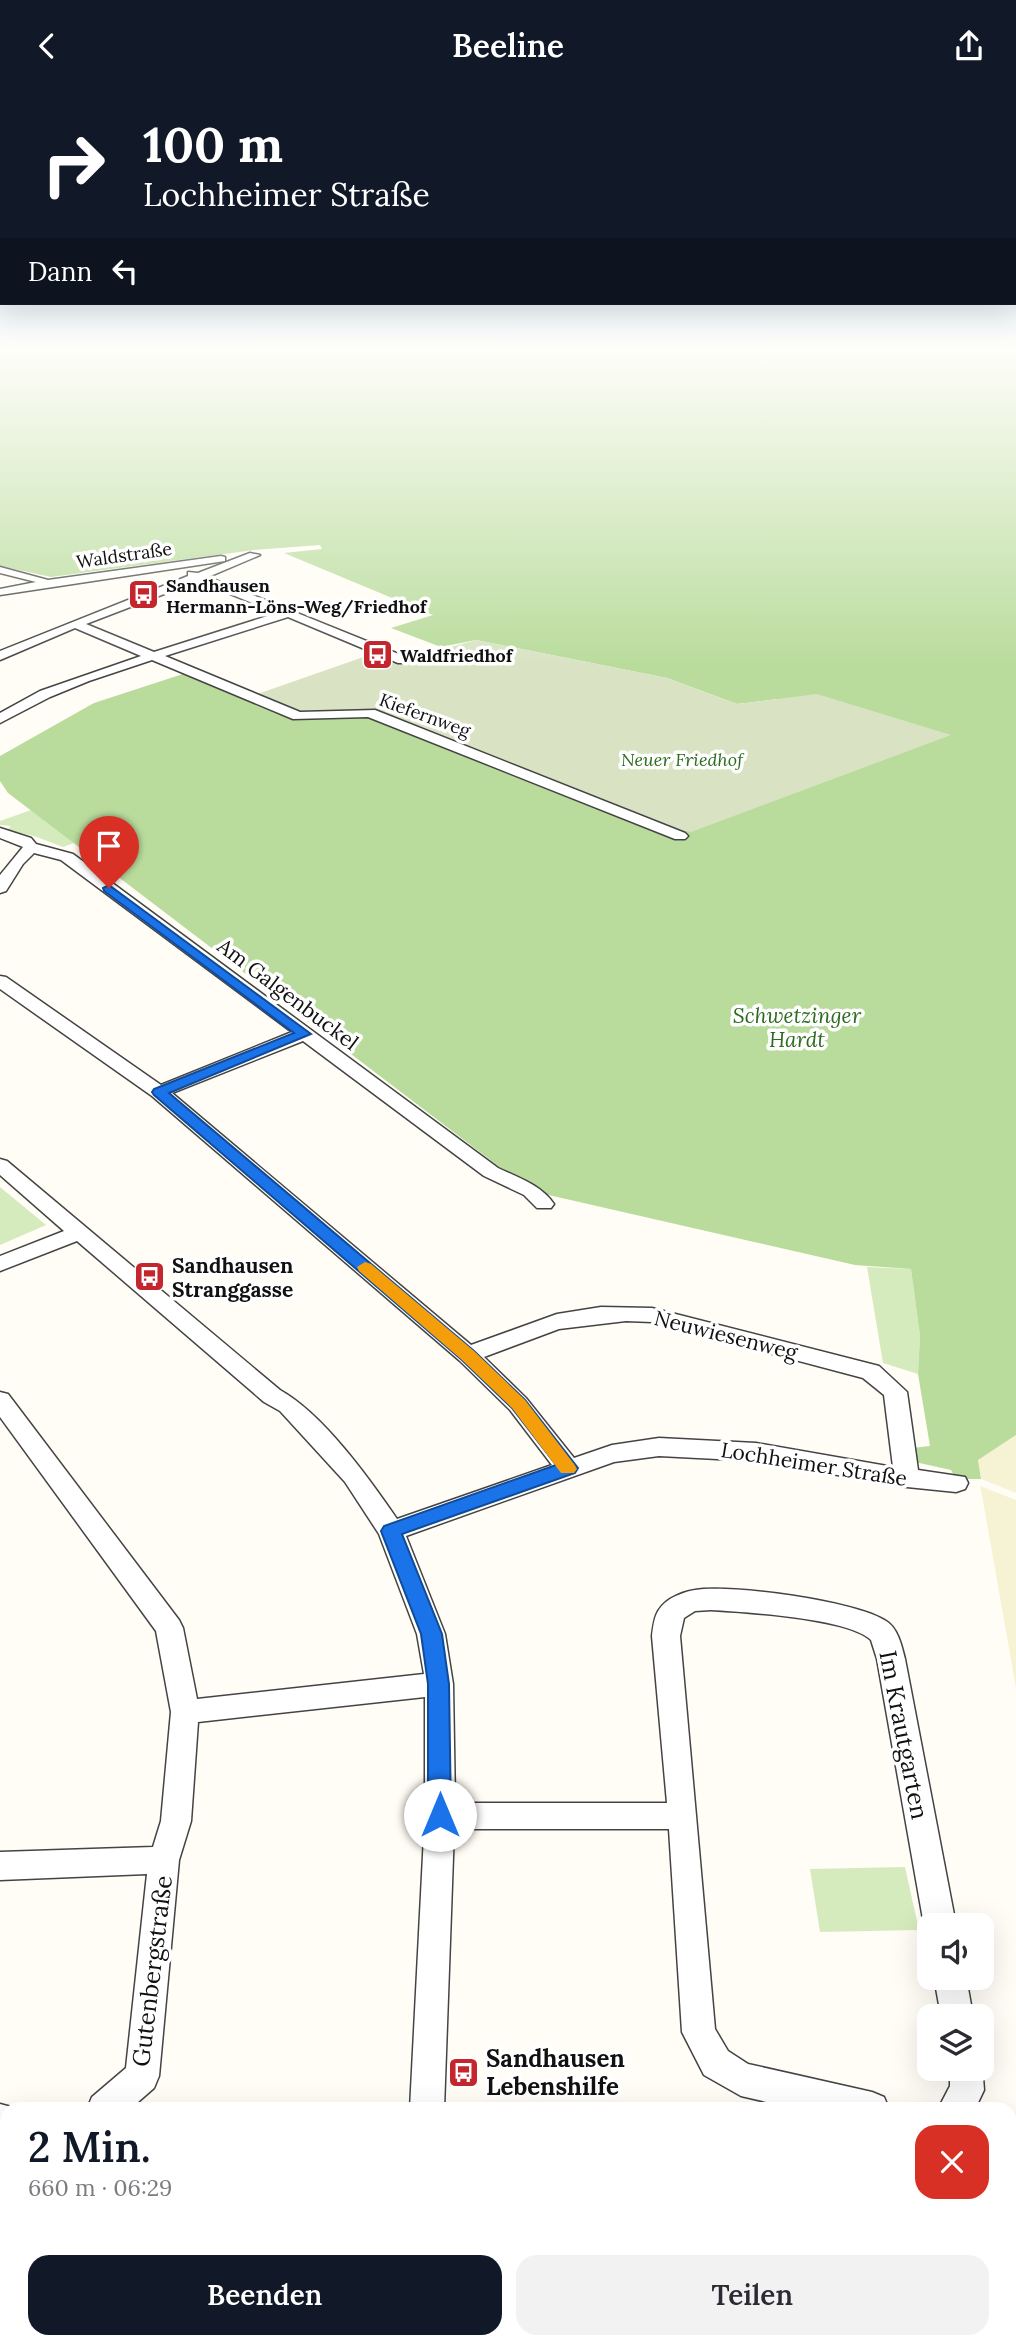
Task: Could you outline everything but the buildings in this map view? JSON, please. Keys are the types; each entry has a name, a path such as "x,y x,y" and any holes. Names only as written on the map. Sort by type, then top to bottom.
{"street":[{"name":"Waldstraße","path":"0,592 254,555 198,576"},
{"path":"175,565 286,614 402,660"},
{"path":"0,570 48,583"},
{"path":"2,655 198,576"},
{"path":"0,719 63,685 286,614"},
{"name":"Kiefernweg","path":"75,624 298,716 370,713 680,836"},
{"name":"Am Galgenbuckel","path":"0,833 26,841 31,847 67,857 491,1172 531,1191 544,1204"},
{"path":"0,888 17,861 31,847"},
{"path":"0,981 159,1092 468,1356 518,1404 568,1468"},
{"path":"159,1092 304,1034"},
{"path":"0,1165 272,1396 288,1405 354,1476 391,1531 431,1634 439,1684 440,1815 427,2102"},
{"path":"0,1264 78,1233"},
{"name":"Neuwiesenweg","path":"468,1356 524,1330 555,1321 578,1315 626,1313 652,1315 858,1369 880,1377 895,1392 906,1478"},
{"name":"Gutenbergstraße","path":"0,1400 169,1628 185,1712 176,1821 164,1860 142,2076 112,2102"},
{"name":"Lochheimer Straße","path":"391,1531 611,1454 659,1447 722,1449 906,1478 956,1483"},
{"name":"Im Krautgarten","path":"842,2102 741,2078 716,2063 699,2032 666,1636 668,1616 679,1606 708,1599 843,1616 866,1623 886,1639 938,1913"},
{"path":"185,1712 439,1684"},
{"path":"440,1815 683,1816"},
{"path":"0,1866 164,1860"},
{"path":"959,2102 967,2090 967,2081"}],"shaded area":[{"path":"1016,1435 1016,1493 981,1479 978,1460"},
{"path":"980,1486 1016,1500 1016,1688 982,1495"}],"green space":[{"name":"Schwetzinger Hardt","path":"0,455 1016,455 1016,1435 978,1460 981,1479 956,1479 951,1470 915,1462 912,1448 930,1446 918,1374 920,1336 911,1269 855,1265 531,1191 8,793 0,781 0,756 94,703 189,672 285,710 371,713 663,827 777,699 737,704 667,678 476,640 441,647 391,628 433,615 284,553 322,549 320,545 254,550 51,577 0,566"},
{"name":"Neuer Friedhof","path":"476,640 667,678 737,704 817,694 951,735 691,832 663,827 371,713 299,716 252,696 372,654 393,663"},
{"path":"34,809 74,843 63,847 34,836 7,830 11,826 0,825 0,821"},
{"path":"0,1187 46,1225 0,1245"},
{"path":"867,1267 911,1269 920,1336 918,1374 883,1363"},
{"path":"905,1867 917,1930 820,1932 810,1869"}],"slow traffic":[{"path":"365,1267 468,1356 518,1404 568,1469"}],"place":[{"name":"Sandhausen Hermann-Löns-Weg/Friedhof","path":"143,595"},
{"name":"Waldfriedhof","path":"377,655"},
{"name":"Sandhausen Stranggasse","path":"149,1277"},
{"name":"Sandhausen Lebenshilfe","path":"463,2072"}],"route":[{"path":"109,888 304,1034 159,1092 468,1356 518,1404 568,1468 391,1531 431,1634 439,1684 440,1815"}]}
